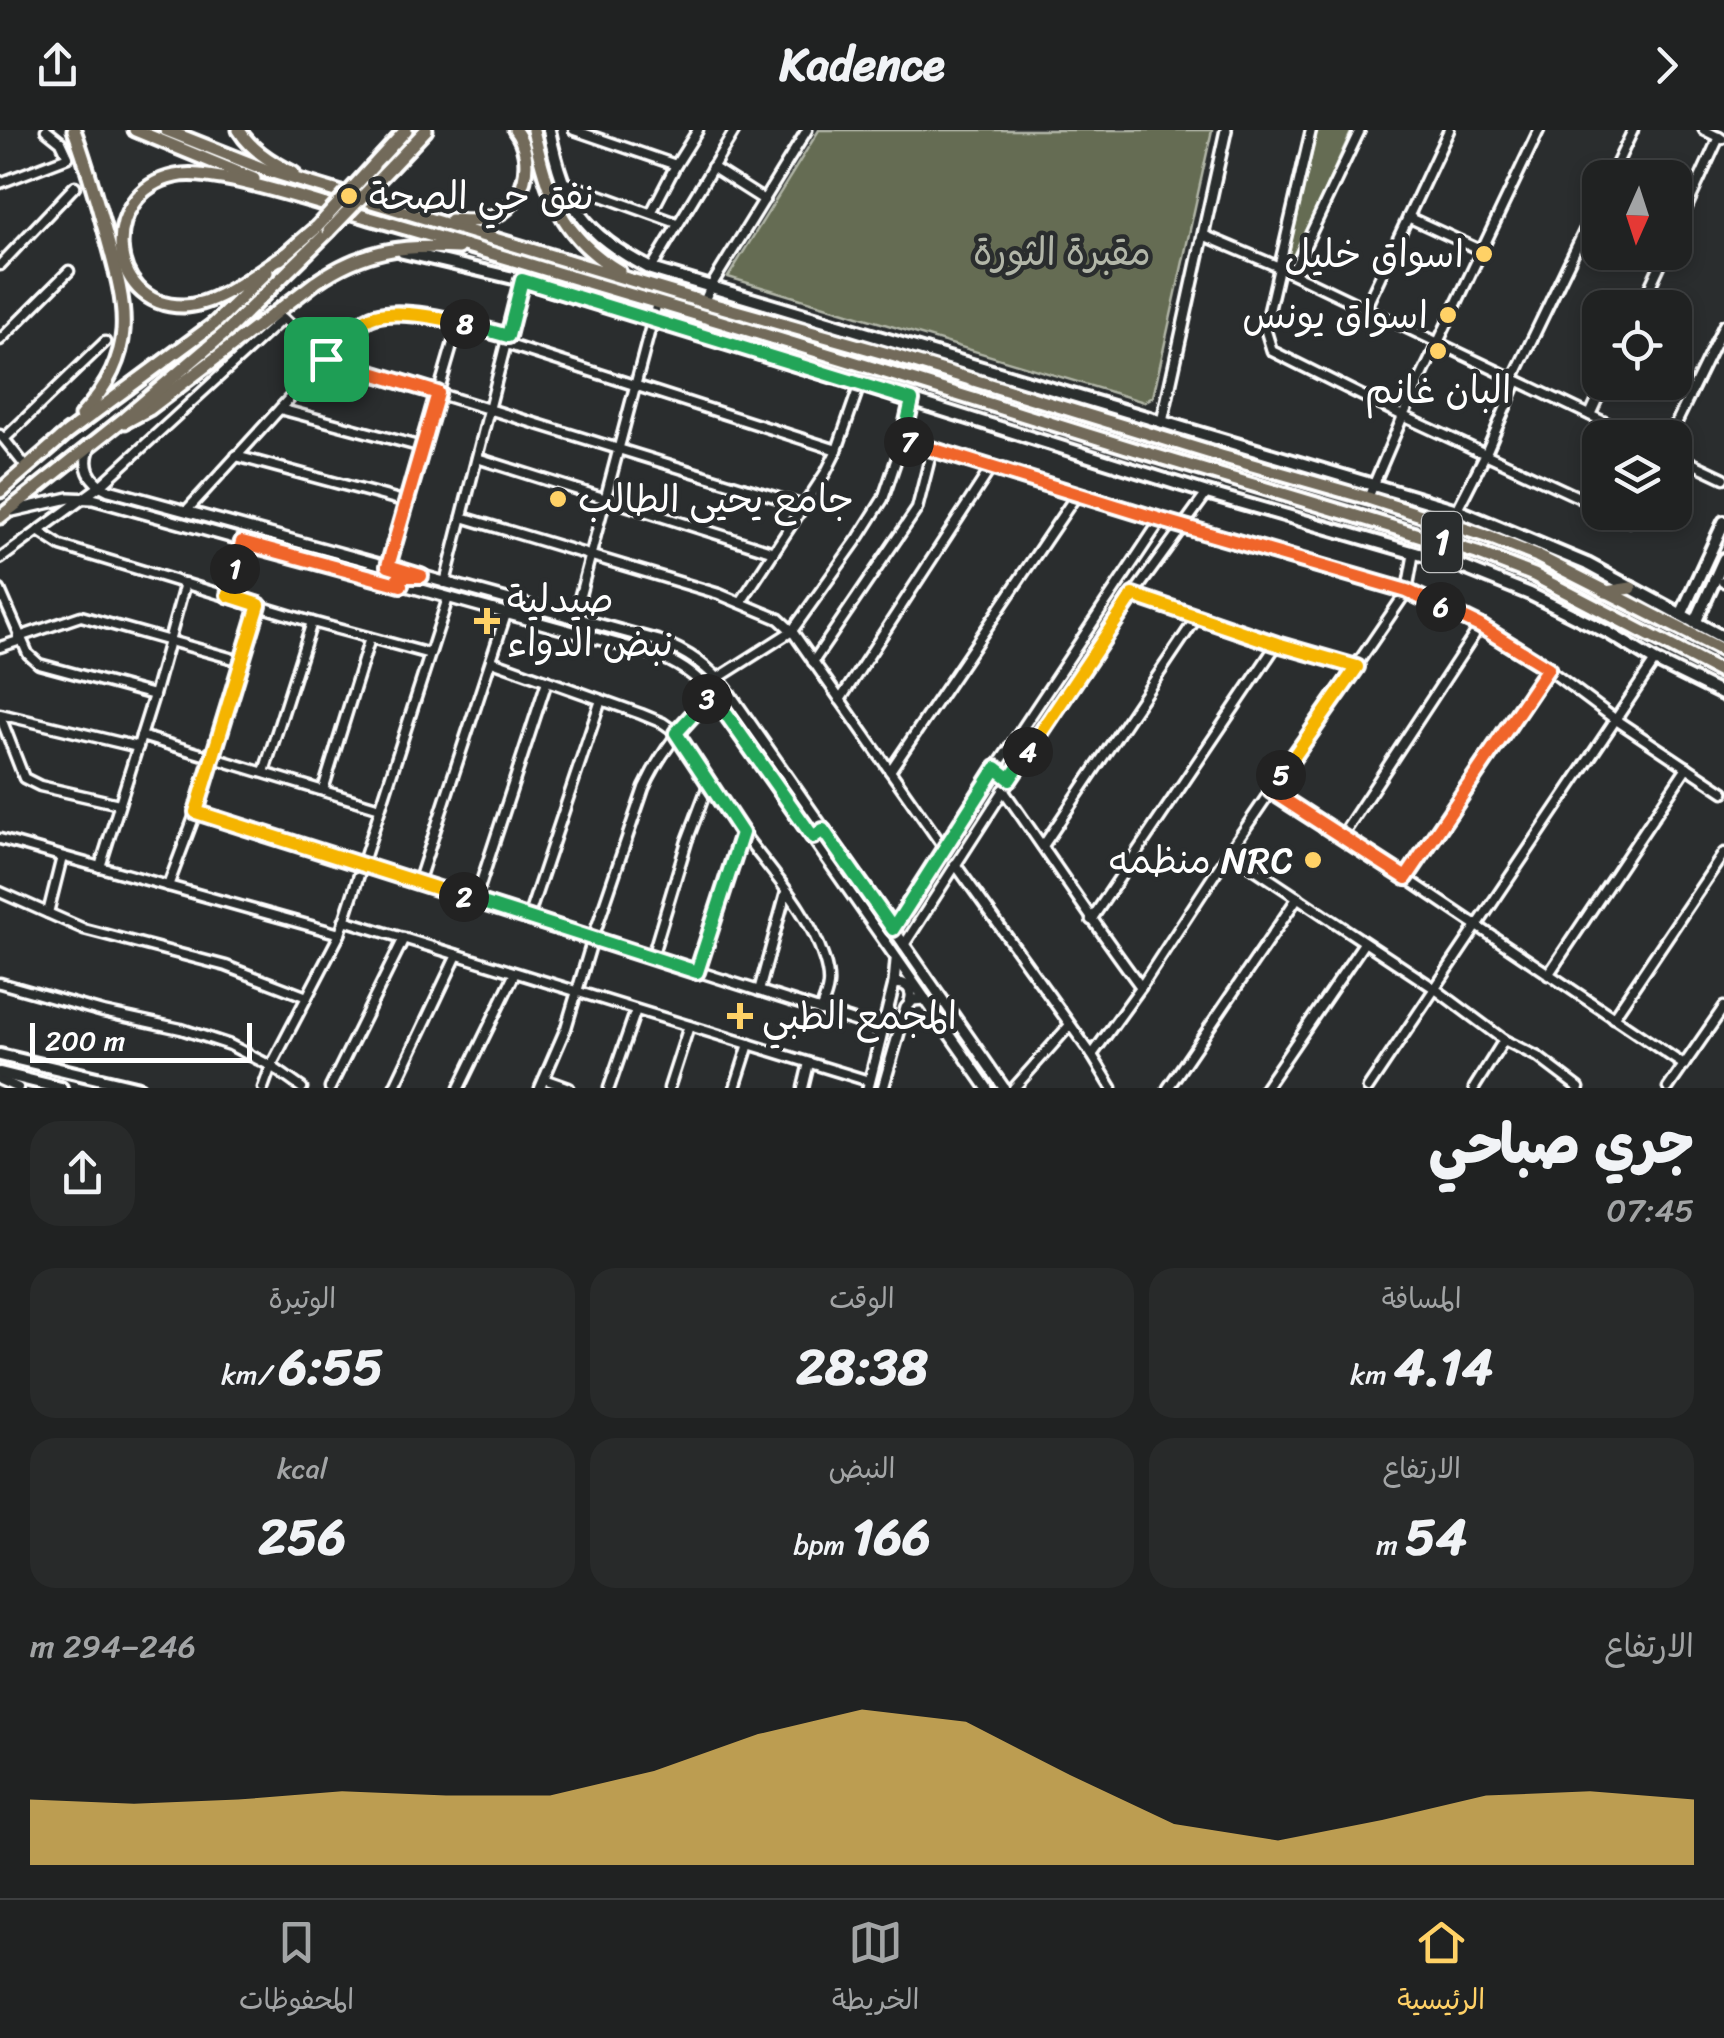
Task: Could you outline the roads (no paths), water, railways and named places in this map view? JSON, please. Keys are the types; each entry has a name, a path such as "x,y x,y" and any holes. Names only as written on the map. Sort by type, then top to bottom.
{"highway":[{"path":"67,433 110,379 121,350 124,322 118,278 74,130"},
{"path":"135,130 295,195"},
{"path":"166,130 242,162 646,284"},
{"path":"240,130 244,138 278,166 328,189"},
{"path":"295,195 226,179 178,175 158,181 130,206 121,232 128,272 145,293 168,305 206,303 323,229 404,130"},
{"path":"408,213 464,221 494,217 504,211 519,192 527,168 524,145 515,130"},
{"path":"533,130 548,188 572,234 607,264 646,284"},
{"path":"2,515 113,428 225,332 323,229 425,133"},
{"name":"1","path":"295,195 1477,554 1534,575 1724,674"},
{"path":"113,428 149,409 330,272 359,257 423,247 480,251"},
{"path":"0,491 67,433 214,324 286,254"},
{"name":"1","path":"646,284 1486,536 1537,556 1724,650"},
{"path":"894,356 898,341"},
{"path":"1143,452 1149,434"},
{"path":"1477,554 1486,536"},
{"path":"1606,592 1631,588"},
{"path":"1609,633 1616,620"}],"main road":[{"path":"549,130 572,204 599,238 650,268 1457,510 1587,564 1724,638"},
{"path":"387,250 522,280 1414,552 1530,594 1724,695"},
{"path":"1682,615 1724,522"},
{"path":"1695,623 1724,560"},
{"path":"0,1055 139,1088"},
{"path":"0,1076 61,1088"}],"street":[{"path":"0,183 68,157 61,142 46,130"},
{"path":"574,130 676,166"},
{"path":"651,214 698,130"},
{"path":"650,268 735,130"},
{"path":"704,302 710,286 807,130"},
{"path":"1162,422 1226,130"},
{"path":"1310,130 1265,328 1272,351 1582,498"},
{"path":"1292,273 1360,130"},
{"path":"1365,309 1449,130"},
{"path":"1368,498 1403,416 1540,130"},
{"path":"1619,160 1633,130"},
{"path":"1692,199 1722,139 1704,130"},
{"path":"712,167 764,200"},
{"path":"563,182 677,223"},
{"path":"0,265 74,186"},
{"path":"1408,217 1482,251"},
{"path":"1203,236 1279,266 1600,420"},
{"path":"1457,510 1582,237"},
{"path":"0,340 69,270"},
{"path":"445,583 522,280"},
{"path":"574,618 657,303"},
{"path":"187,510 326,359 363,322 376,316 399,314 458,322 635,386 837,450"},
{"path":"0,559 100,486 283,318 326,359 804,506"},
{"path":"388,566 458,322"},
{"path":"1678,420 1724,325"},
{"path":"28,468 2,437 105,342"},
{"path":"741,602 826,472 860,384"},
{"path":"718,678 792,631 859,537 883,498 912,400"},
{"path":"1590,415 1597,400"},
{"path":"280,409 422,448"},
{"path":"903,440 1407,591 1480,626 1548,668 1616,720 1724,792"},
{"path":"93,442 86,465 100,486 672,646 696,660 718,678 1004,1088"},
{"path":"814,662 917,509 932,450"},
{"path":"236,456 407,502"},
{"path":"477,458 774,552"},
{"path":"1692,463 1724,478"},
{"path":"840,700 991,468"},
{"path":"904,945 1133,595 1207,492"},
{"path":"890,771 1077,494"},
{"path":"2,515 52,501 85,498 664,658 695,676 712,694 988,1088"},
{"path":"462,517 741,602 779,620 792,631 944,848"},
{"path":"893,929 1161,520"},
{"path":"38,532 61,546 430,654"},
{"path":"228,595 242,542"},
{"path":"1092,1055 1407,591 1414,552"},
{"path":"401,585 401,576 421,576"},
{"path":"100,867 185,583"},
{"path":"0,590 28,654 40,664 154,695"},
{"path":"1133,595 1357,667"},
{"path":"263,1088 340,934 448,598"},
{"path":"168,886 196,812 259,605"},
{"path":"418,883 506,614"},
{"path":"0,647 81,616 241,661"},
{"path":"1043,846 1196,617"},
{"path":"264,772 312,622"},
{"path":"578,633 599,635 603,631 601,626"},
{"path":"1342,836 1480,626"},
{"path":"324,790 370,638"},
{"path":"1090,920 1277,644"},
{"path":"492,661 641,714 676,733 817,938 826,963 829,989 820,1011"},
{"path":"1368,1088 1655,661"},
{"path":"1406,878 1548,668"},
{"path":"475,901 547,681"},
{"path":"569,1088 542,1084 566,1028 592,938 644,788 676,733 712,694"},
{"path":"528,918 601,700"},
{"path":"0,715 138,746"},
{"path":"0,715 24,778 40,786 119,804"},
{"path":"141,736 380,808"},
{"path":"1548,975 1687,766"},
{"path":"996,768 1010,779"},
{"path":"652,957 687,841 709,784"},
{"path":"1003,790 1141,988"},
{"path":"1271,791 1684,1065"},
{"path":"196,812 882,1030"},
{"path":"813,837 823,830"},
{"path":"697,972 742,833"},
{"path":"0,840 340,934"},
{"path":"1228,852 1580,1088"},
{"path":"1613,1018 1724,853"},
{"path":"48,913 62,857"},
{"path":"955,864 1112,1088"},
{"path":"930,868 944,881"},
{"path":"0,892 84,929 226,966 307,997"},
{"path":"759,991 786,892"},
{"path":"1168,1088 1298,897"},
{"path":"344,920 749,1044 869,1085 894,984 896,958"},
{"path":"330,1088 404,938"},
{"path":"1265,1088 1364,943"},
{"path":"394,1088 457,955"},
{"path":"458,1088 515,972"},
{"path":"0,983 230,1045 302,1088"},
{"path":"883,1088 912,994 902,983 894,984"},
{"path":"910,1002 925,1000"},
{"path":"1668,1088 1724,1006"},
{"path":"609,1088 636,1010"},
{"path":"1014,1088 1070,1025"},
{"path":"669,1088 689,1026"},
{"path":"1475,1088 1504,1040"},
{"path":"735,1088 749,1044"},
{"path":"802,1088 809,1063"},
{"path":"0,1076 18,1088"}],"place":[{"name":"نفق حي الصحة","path":"349,196"},
{"name":"اسواق خليل","path":"1484,254"},
{"name":"اسواق يونس","path":"1448,315"},
{"name":"البان غانم","path":"1438,351"},
{"name":"جامع يحيى الطالب","path":"558,499"},
{"name":"صيدلية نبض الدواء","path":"487,621"},
{"name":"منظمه NRC","path":"1313,860"},
{"name":"المجمع الطبي","path":"740,1016"}],"park label":[{"name":"مقبرة الثورة","path":"1062,252"}]}
